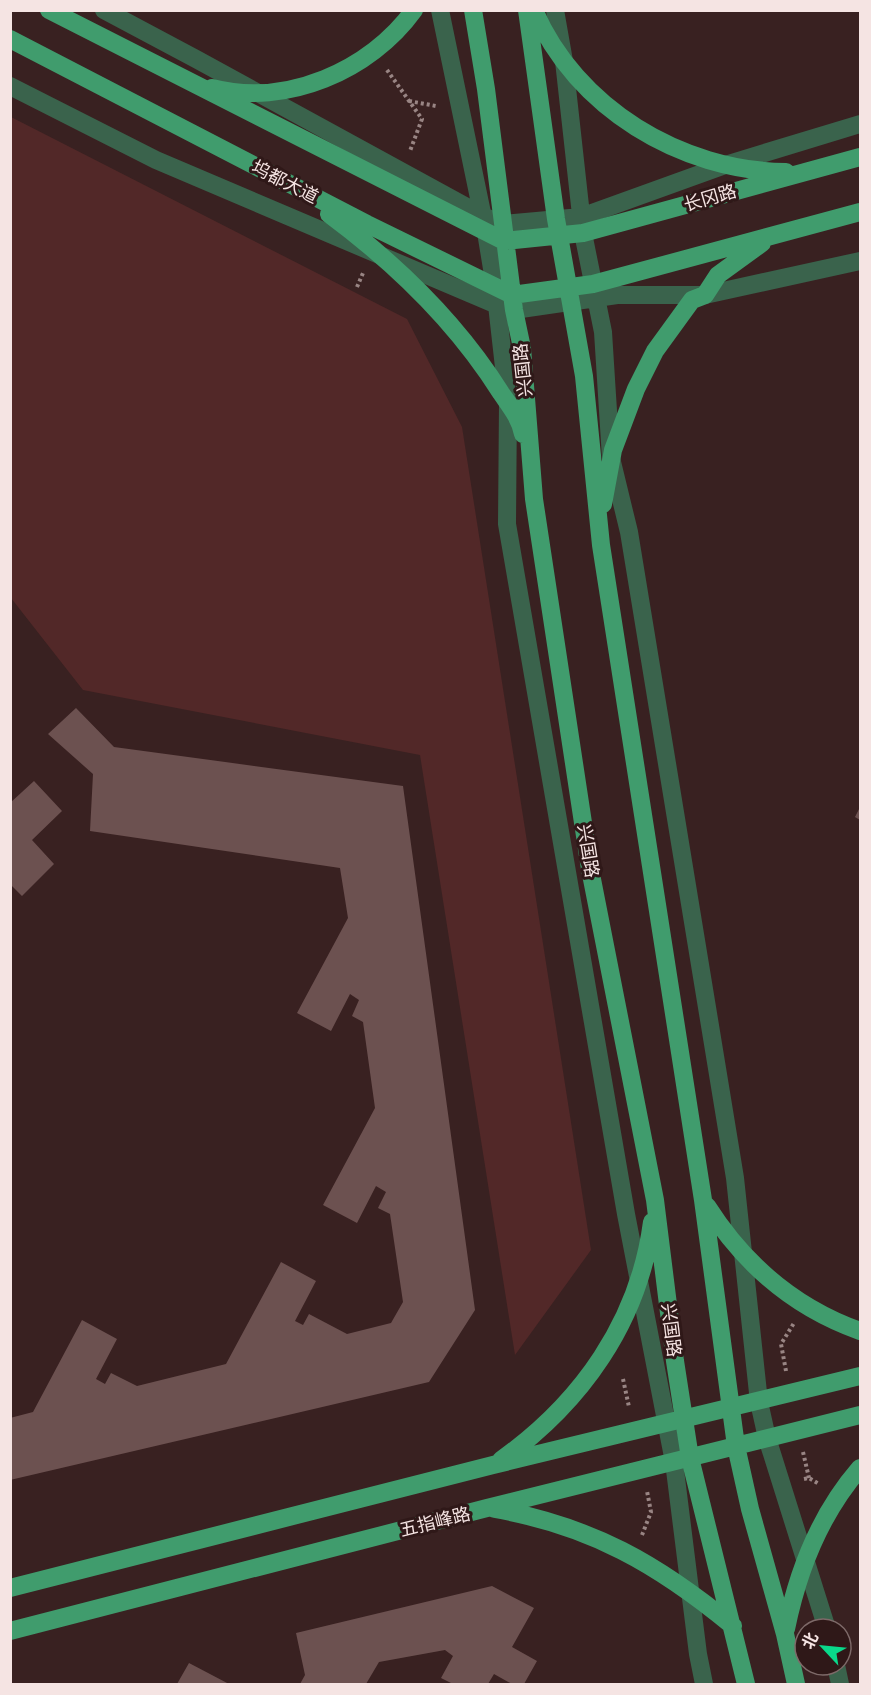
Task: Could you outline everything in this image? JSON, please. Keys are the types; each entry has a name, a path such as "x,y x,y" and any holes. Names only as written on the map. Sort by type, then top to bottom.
{"main road":[{"path":"49,10 188,82 494,229 558,228"},
{"path":"188,82 218,90 257,92 307,85 335,75 361,61 392,36 414,10"},
{"name":"兴国路","path":"473,10 486,89 494,229 505,300 522,348 534,499 590,869 655,1200 675,1421 682,1460 733,1626 746,1684"},
{"path":"527,10 558,228 584,376 601,545 703,1200 736,1446 750,1509 785,1634 796,1684"},
{"path":"534,10 564,61 610,109 634,127 698,158 767,172 802,172"},
{"name":"坞都大道","path":"10,39 505,300"},
{"path":"219,148 265,172 309,200 380,255 428,300 493,380 521,423 534,499"},
{"name":"长冈路","path":"558,228 582,225 861,157"},
{"path":"505,300 594,291 778,233 861,212"},
{"path":"601,545 601,513 611,458 636,389 650,360 669,329 692,300 705,295 718,274 747,252 778,233"},
{"path":"493,1465 549,1423 580,1388 613,1339 639,1277 650,1236 655,1200"},
{"path":"703,1200 720,1227 763,1275 816,1312 861,1331"},
{"path":"10,1588 493,1465 861,1376"},
{"name":"五指峰路","path":"10,1631 487,1508 861,1415"},
{"path":"785,1634 792,1599 805,1559 834,1503 861,1468"},
{"path":"487,1508 557,1523 622,1549 690,1591 733,1626"}],"street":[{"path":"104,10 257,92 494,229"},
{"path":"440,10 494,229"},
{"path":"555,10 564,61 582,225 603,332 611,458 629,532 735,1178 759,1402 766,1438 823,1617"},
{"path":"10,86 156,159 380,255 505,300 508,404 507,524 639,1277 675,1421"},
{"path":"582,225 725,165 861,124"},
{"path":"594,291 617,296 705,295 861,261"},
{"path":"682,1460 690,1591 704,1684"}],"path":[{"path":"374,51 422,119"}],"shaded area":[{"path":"11,117 407,319 462,427 591,1250 515,1355 420,755 83,690 11,598"}],"building":[{"path":"76,708 114,747 403,786 475,1310 429,1382 10,1480 10,1418 33,1412 82,1320 117,1339 96,1379 105,1384 111,1373 137,1386 226,1364 281,1262 316,1281 295,1321 303,1325 309,1314 347,1334 391,1323 403,1302 390,1214 378,1208 386,1192 376,1186 357,1223 323,1205 375,1108 363,1022 352,1016 359,1000 350,994 331,1031 297,1013 348,918 340,868 90,831 93,774 48,734"},
{"path":"34,781 62,811 32,840 54,864 22,896 10,884 10,803"},
{"path":"860,807 860,820 855,817"},
{"path":"492,1586 534,1608 512,1647 537,1661 524,1684 512,1684 494,1674 488,1684 453,1684 441,1678 453,1656 445,1650 379,1662 366,1684 300,1684 305,1675 296,1633"},
{"path":"189,1663 229,1684 177,1684"}]}
